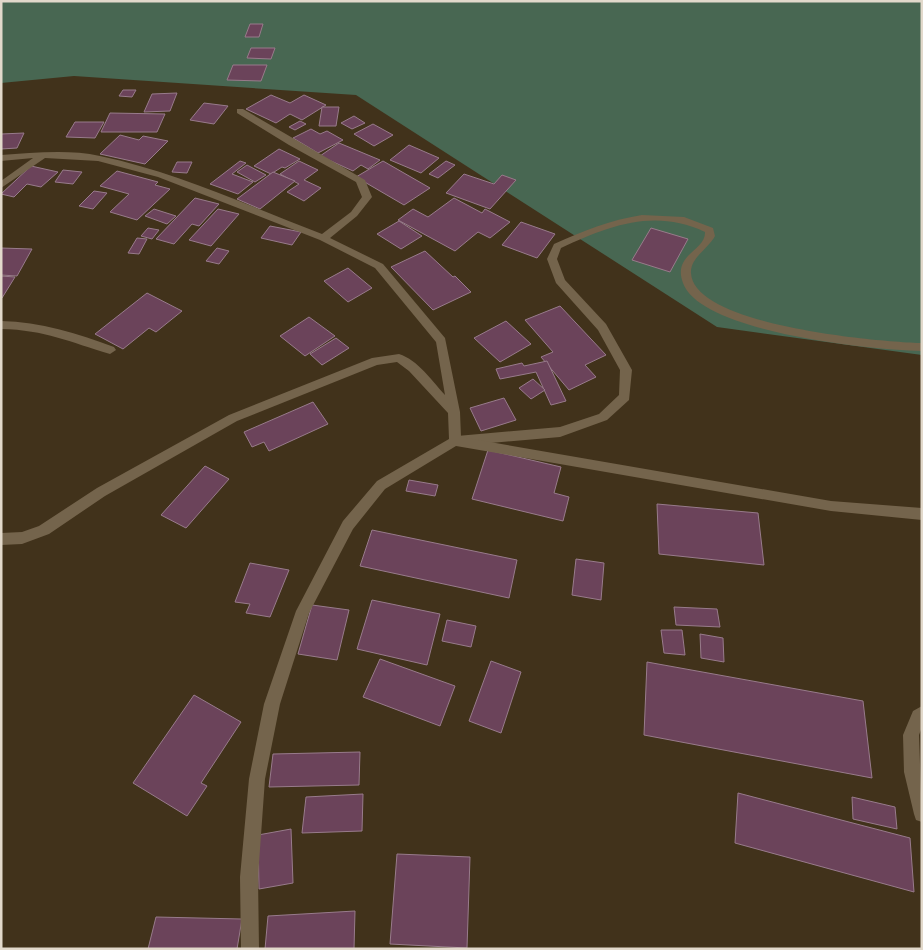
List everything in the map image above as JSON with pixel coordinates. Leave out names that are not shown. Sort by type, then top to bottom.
[{"type":"street","points":[[240,111],[292,143],[360,180],[366,196],[354,214],[323,238]]},
{"type":"street","points":[[1,185],[43,155]]},
{"type":"street","points":[[1,158],[43,155],[98,158],[161,174],[323,238],[379,266],[440,341],[454,412],[454,441]]},
{"type":"street","points":[[250,949],[249,877],[257,780],[272,704],[303,611],[348,525],[381,484],[454,441],[560,432],[603,417],[625,397],[626,370],[602,327],[560,281],[552,259],[557,246],[599,227],[642,217],[689,220],[710,230],[709,242],[691,256],[686,276],[689,286],[698,296],[736,317],[840,341],[922,347]]},
{"type":"street","points":[[1,326],[29,326],[60,332],[110,350]]},
{"type":"street","points":[[1,539],[22,538],[44,530],[101,492],[233,418],[376,360],[399,358],[413,368],[454,412]]},
{"type":"street","points":[[454,441],[831,506],[922,514]]},
{"type":"street","points":[[922,714],[918,716],[911,735],[911,744],[912,772],[922,814]]},
{"type":"green space","points":[[1,1],[922,1],[922,355],[717,327],[356,95],[74,76],[1,83]]},
{"type":"building","points":[[250,24],[263,24],[259,37],[245,37]]},
{"type":"building","points":[[251,48],[275,48],[271,59],[247,58]]},
{"type":"building","points":[[233,65],[267,65],[261,81],[227,80]]},
{"type":"building","points":[[123,90],[136,90],[132,97],[119,96]]},
{"type":"building","points":[[177,93],[170,111],[144,112],[152,94]]},
{"type":"building","points":[[271,95],[290,103],[304,95],[326,105],[302,120],[290,114],[276,123],[246,109]]},
{"type":"building","points":[[204,103],[228,106],[214,124],[190,120]]},
{"type":"building","points":[[322,107],[339,107],[336,126],[319,126]]},
{"type":"building","points":[[110,113],[165,114],[157,132],[101,132]]},
{"type":"building","points":[[354,116],[365,123],[352,129],[341,123]]},
{"type":"building","points":[[300,121],[306,124],[295,130],[289,127]]},
{"type":"building","points":[[75,122],[104,122],[95,138],[66,137]]},
{"type":"building","points":[[373,124],[393,135],[374,146],[354,134]]},
{"type":"building","points":[[311,129],[320,134],[327,131],[343,140],[318,153],[293,138]]},
{"type":"building","points":[[24,133],[17,148],[1,149],[1,134]]},
{"type":"building","points":[[120,135],[139,140],[143,136],[168,141],[145,164],[100,154]]},
{"type":"building","points":[[339,143],[380,160],[368,169],[361,165],[353,171],[320,156]]},
{"type":"building","points":[[409,145],[439,158],[421,173],[390,160]]},
{"type":"building","points":[[279,149],[300,159],[271,174],[254,166]]},
{"type":"building","points":[[240,161],[246,163],[232,174],[253,182],[238,194],[210,184]]},
{"type":"building","points":[[299,161],[318,170],[304,180],[321,188],[304,201],[287,192],[299,184],[280,174]]},
{"type":"building","points":[[383,161],[430,188],[404,205],[356,177]]},
{"type":"building","points":[[446,161],[455,165],[438,178],[429,174]]},
{"type":"building","points":[[177,162],[192,162],[187,173],[172,172]]},
{"type":"building","points":[[247,165],[266,175],[255,182],[237,172]]},
{"type":"building","points":[[31,166],[58,172],[41,187],[27,184],[14,197],[1,194]]},
{"type":"building","points":[[63,170],[82,172],[73,184],[55,182]]},
{"type":"building","points":[[117,171],[158,182],[155,185],[170,189],[137,220],[110,212],[129,194],[100,186]]},
{"type":"building","points":[[273,172],[295,181],[260,209],[237,199]]},
{"type":"building","points":[[464,174],[494,184],[502,175],[516,180],[490,209],[446,193]]},
{"type":"building","points":[[94,191],[107,193],[93,209],[79,206]]},
{"type":"building","points":[[195,198],[219,204],[199,226],[192,224],[174,244],[156,239]]},
{"type":"building","points":[[454,198],[482,213],[485,209],[510,222],[490,238],[478,232],[455,251],[398,220],[413,209],[428,217]]},
{"type":"building","points":[[154,209],[176,216],[167,224],[145,216]]},
{"type":"building","points":[[218,209],[239,214],[211,246],[189,240]]},
{"type":"building","points":[[399,221],[422,236],[401,249],[377,234]]},
{"type":"building","points":[[521,222],[555,234],[537,258],[502,245]]},
{"type":"building","points":[[270,226],[301,232],[292,245],[261,238]]},
{"type":"building","points":[[148,228],[159,230],[152,239],[141,236]]},
{"type":"building","points":[[651,228],[688,239],[670,272],[632,260]]},
{"type":"building","points":[[137,238],[147,239],[139,254],[128,253]]},
{"type":"building","points":[[1,248],[32,249],[17,276],[1,275]]},
{"type":"building","points":[[217,248],[229,251],[219,264],[206,261]]},
{"type":"building","points":[[425,251],[471,292],[433,310],[391,267]]},
{"type":"building","points":[[348,268],[372,288],[348,302],[324,281]]},
{"type":"building","points":[[1,276],[15,277],[2,298],[1,298]]},
{"type":"building","points":[[147,293],[182,311],[156,332],[149,328],[123,349],[95,334]]},
{"type":"building","points":[[560,306],[606,355],[585,365],[596,377],[569,390],[541,357],[553,352],[525,320]]},
{"type":"building","points":[[309,317],[335,336],[305,356],[280,336]]},
{"type":"building","points":[[506,321],[531,344],[500,362],[474,338]]},
{"type":"building","points":[[336,338],[349,348],[322,365],[310,354]]},
{"type":"building","points":[[547,361],[566,401],[551,405],[536,372],[500,379],[496,369],[522,363],[524,366]]},
{"type":"building","points":[[533,379],[545,390],[531,399],[519,388]]},
{"type":"building","points":[[504,398],[516,420],[481,431],[470,408]]},
{"type":"building","points":[[313,402],[328,424],[269,451],[264,442],[252,447],[244,432]]},
{"type":"building","points":[[488,450],[561,467],[554,493],[569,497],[563,521],[472,499]]},
{"type":"building","points":[[205,466],[229,479],[186,528],[161,515]]},
{"type":"building","points":[[409,480],[438,485],[435,496],[406,491]]},
{"type":"building","points":[[657,504],[758,513],[764,565],[659,554]]},
{"type":"building","points":[[372,530],[517,560],[509,598],[360,566]]},
{"type":"building","points":[[576,559],[604,563],[601,600],[572,595]]},
{"type":"building","points":[[250,563],[289,570],[270,617],[246,613],[250,604],[235,602]]},
{"type":"building","points":[[372,600],[440,614],[427,665],[357,649]]},
{"type":"building","points":[[312,605],[349,610],[337,660],[298,654]]},
{"type":"building","points":[[674,607],[717,609],[720,627],[676,625]]},
{"type":"building","points":[[447,620],[476,626],[471,647],[442,641]]},
{"type":"building","points":[[661,630],[682,630],[685,655],[664,653]]},
{"type":"building","points":[[700,634],[723,638],[724,662],[701,658]]},
{"type":"building","points":[[380,659],[455,686],[440,726],[363,697]]},
{"type":"building","points":[[491,661],[521,672],[501,733],[469,721]]},
{"type":"building","points":[[647,662],[863,701],[872,778],[644,735]]},
{"type":"building","points":[[194,695],[241,722],[201,783],[207,786],[187,816],[133,783]]},
{"type":"building","points":[[360,752],[359,785],[269,787],[273,754]]},
{"type":"building","points":[[738,793],[910,838],[914,892],[735,843]]},
{"type":"building","points":[[363,794],[362,831],[302,833],[306,797]]},
{"type":"building","points":[[852,797],[895,807],[897,829],[853,819]]},
{"type":"building","points":[[291,829],[293,883],[259,889],[258,835]]},
{"type":"building","points":[[397,854],[470,857],[467,948],[390,944]]},
{"type":"building","points":[[355,911],[354,949],[265,949],[268,916]]},
{"type":"building","points":[[156,917],[242,919],[237,949],[148,949]]}]
